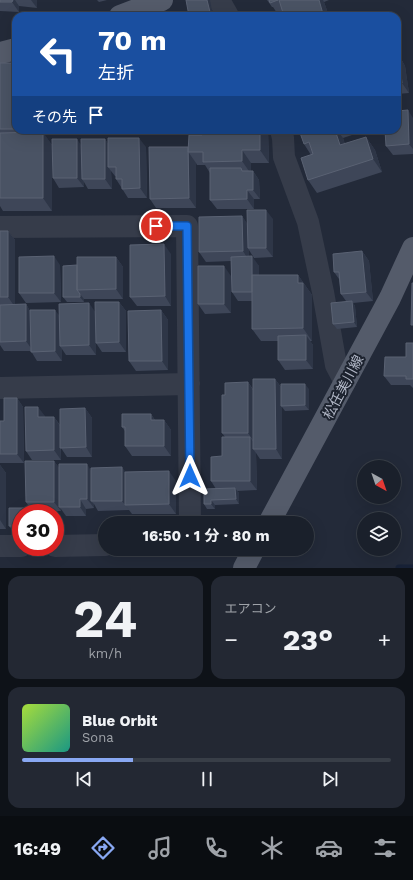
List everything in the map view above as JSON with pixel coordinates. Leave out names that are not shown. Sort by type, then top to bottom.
[{"type":"main road","points":[[130,12],[162,0]]},
{"type":"main road","points":[[0,53],[12,50]]},
{"type":"main road","name":"松任美川線","points":[[273,516],[390,298],[413,248]]},
{"type":"main road","points":[[244,568],[250,556]]},
{"type":"street","points":[[219,0],[226,12]]},
{"type":"street","points":[[282,134],[284,157],[308,222],[323,292],[336,365],[345,382]]},
{"type":"street","points":[[0,227],[187,226],[190,516]]},
{"type":"street","points":[[0,388],[189,384]]},
{"type":"street","points":[[64,546],[98,545]]},
{"type":"street","points":[[0,546],[12,546]]},
{"type":"building","points":[[0,0],[13,0],[12,2],[0,2]]},
{"type":"building","points":[[186,0],[207,0],[210,12],[188,12]]},
{"type":"building","points":[[269,0],[278,0],[270,3]]},
{"type":"building","points":[[279,0],[319,0],[322,12],[283,12]]},
{"type":"building","points":[[0,63],[12,63],[12,129],[0,129]]},
{"type":"building","points":[[408,110],[409,144],[386,146],[385,134],[401,134],[401,111]]},
{"type":"building","points":[[0,133],[43,134],[43,198],[0,198]]},
{"type":"building","points":[[260,134],[260,150],[242,150],[242,161],[203,162],[203,152],[188,152],[189,135]]},
{"type":"building","points":[[300,134],[336,134],[340,145],[366,137],[373,159],[308,180],[301,158],[313,154],[309,142],[304,144]]},
{"type":"building","points":[[108,138],[139,138],[140,188],[122,189],[122,179],[116,179],[116,167],[108,167]]},
{"type":"building","points":[[52,139],[77,139],[77,178],[53,178]]},
{"type":"building","points":[[81,139],[105,139],[105,179],[82,179]]},
{"type":"building","points":[[149,147],[188,147],[189,198],[150,199]]},
{"type":"building","points":[[210,168],[241,168],[242,171],[253,171],[253,190],[247,190],[247,199],[210,200]]},
{"type":"building","points":[[247,210],[266,210],[266,248],[248,248]]},
{"type":"building","points":[[242,216],[243,251],[199,252],[199,217]]},
{"type":"building","points":[[0,231],[8,231],[8,297],[0,297]]},
{"type":"building","points":[[164,244],[165,296],[130,297],[130,245]]},
{"type":"building","points":[[362,251],[366,292],[341,294],[339,272],[334,272],[333,254]]},
{"type":"building","points":[[54,256],[54,293],[19,293],[19,257]]},
{"type":"building","points":[[252,256],[252,292],[232,292],[231,257]]},
{"type":"building","points":[[77,257],[116,257],[116,289],[77,290]]},
{"type":"building","points":[[77,265],[77,290],[80,297],[63,297],[63,266]]},
{"type":"building","points":[[198,266],[224,266],[224,304],[198,304]]},
{"type":"building","points":[[252,275],[298,275],[298,283],[303,283],[303,328],[252,329]]},
{"type":"building","points":[[412,283],[413,325],[411,325]]},
{"type":"building","points":[[352,301],[354,322],[333,324],[331,303]]},
{"type":"building","points":[[95,302],[119,302],[119,342],[96,343]]},
{"type":"building","points":[[89,303],[89,345],[60,346],[59,304]]},
{"type":"building","points":[[26,304],[26,341],[0,342],[0,305]]},
{"type":"building","points":[[30,310],[55,310],[55,351],[31,352]]},
{"type":"building","points":[[161,310],[162,361],[129,361],[128,311]]},
{"type":"building","points":[[306,335],[306,360],[278,360],[278,336]]},
{"type":"building","points":[[406,343],[413,343],[413,379],[406,379],[406,376],[384,376],[385,357],[406,357]]},
{"type":"building","points":[[253,379],[275,379],[276,449],[253,449]]},
{"type":"building","points":[[248,382],[248,433],[222,433],[222,395],[225,395],[225,383]]},
{"type":"building","points":[[281,384],[305,384],[305,405],[281,406]]},
{"type":"building","points":[[4,398],[17,398],[17,454],[0,454],[0,421],[4,421]]},
{"type":"building","points":[[25,407],[38,407],[38,417],[54,417],[54,450],[26,451]]},
{"type":"building","points":[[85,408],[86,447],[60,448],[60,409]]},
{"type":"building","points":[[122,414],[151,414],[151,420],[164,420],[164,446],[125,446],[125,427],[122,427]]},
{"type":"building","points":[[222,437],[250,437],[250,481],[211,481],[211,457],[222,456]]},
{"type":"building","points":[[25,461],[54,461],[54,502],[26,502]]},
{"type":"building","points":[[59,464],[87,464],[87,499],[80,499],[80,507],[64,507],[64,504],[59,504]]},
{"type":"building","points":[[122,467],[122,501],[91,501],[91,468]]},
{"type":"building","points":[[169,471],[169,504],[125,505],[125,472]]},
{"type":"building","points":[[235,488],[236,499],[211,500],[211,504],[204,504],[204,489]]},
{"type":"building","points":[[9,508],[12,508],[12,526],[9,526]]},
{"type":"waterway","points":[[399,568],[413,568]]},
{"type":"route","points":[[156,226],[187,226],[190,476]]}]
